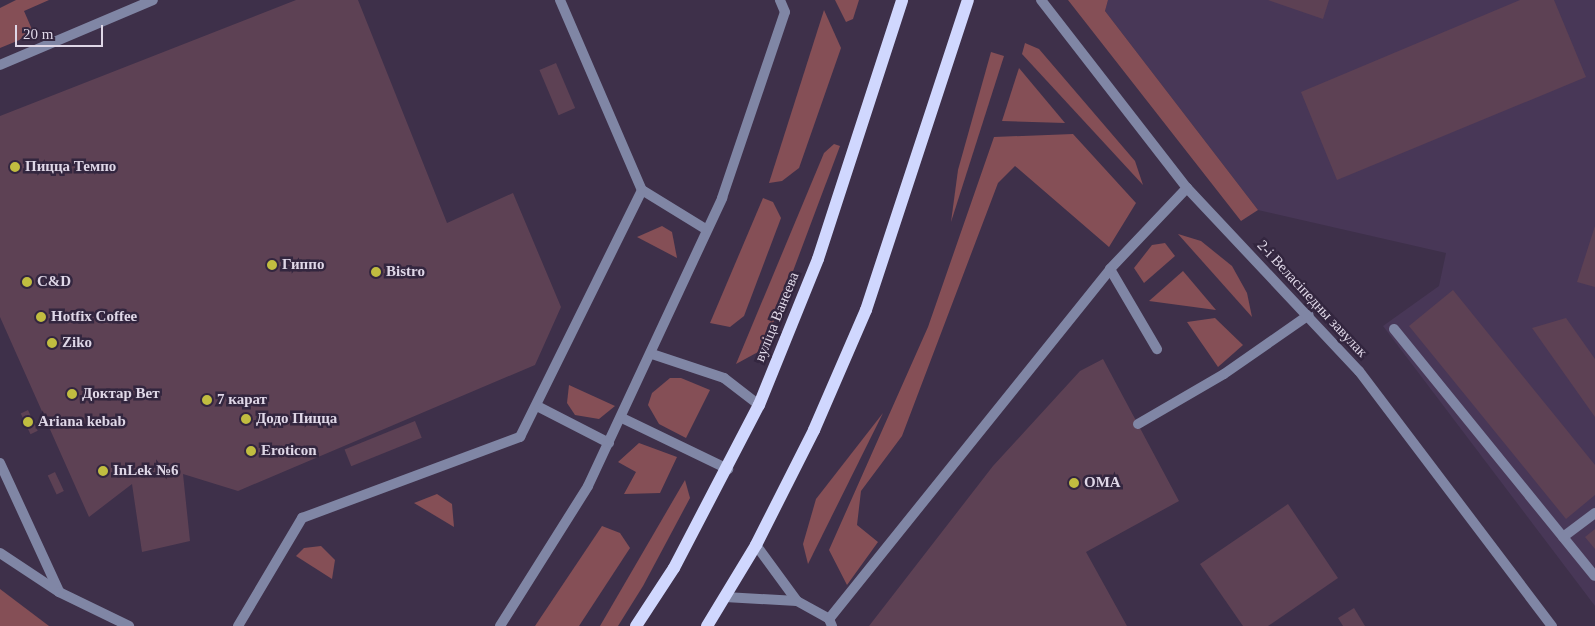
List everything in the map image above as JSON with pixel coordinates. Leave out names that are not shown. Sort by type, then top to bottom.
[{"type":"main road","name":"вуліца Ванеева","points":[[636,626],[728,469],[759,405],[818,259],[902,0]]},
{"type":"main road","points":[[707,626],[756,545],[814,430],[866,310],[968,0]]},
{"type":"street","points":[[0,65],[153,0]]},
{"type":"street","points":[[560,0],[642,190],[707,230]]},
{"type":"street","points":[[500,626],[588,486],[652,354],[707,230],[785,12],[780,0]]},
{"type":"street","name":"2-і Веласіпедны завулак","points":[[1041,0],[1187,188],[1310,315],[1359,371],[1552,626]]},
{"type":"street","points":[[756,545],[797,601],[830,622],[1110,269],[1187,188]]},
{"type":"street","points":[[238,626],[302,518],[520,437],[642,190]]},
{"type":"street","points":[[1110,269],[1157,349]]},
{"type":"street","points":[[1138,424],[1224,374],[1310,315]]},
{"type":"street","points":[[1394,329],[1595,576]]},
{"type":"street","points":[[652,354],[724,378],[759,405]]},
{"type":"street","points":[[536,406],[609,443]]},
{"type":"street","points":[[622,418],[728,469]]},
{"type":"street","points":[[0,463],[59,592]]},
{"type":"street","points":[[1563,537],[1595,513]]},
{"type":"street","points":[[0,553],[59,592],[129,626]]},
{"type":"street","points":[[725,597],[797,601]]},
{"type":"shaded area","points":[[16,0],[49,0],[24,11],[34,34],[0,48],[0,8]]},
{"type":"shaded area","points":[[835,0],[859,0],[853,19],[846,22]]},
{"type":"shaded area","points":[[1068,0],[1108,0],[1105,11],[1258,210],[1241,221]]},
{"type":"shaded area","points":[[1108,0],[1595,0],[1595,606],[1383,326],[1439,286],[1446,253],[1258,210],[1105,11]]},
{"type":"shaded area","points":[[824,10],[841,48],[799,168],[782,181],[769,183]]},
{"type":"shaded area","points":[[1025,43],[1039,49],[1135,161],[1143,185],[1022,54]]},
{"type":"shaded area","points":[[991,52],[1004,56],[951,222],[958,170]]},
{"type":"shaded area","points":[[1019,68],[1065,123],[1002,121]]},
{"type":"shaded area","points":[[1073,134],[1136,203],[1109,247],[1015,166],[998,183],[902,436],[861,491],[857,525],[878,542],[847,585],[829,550],[928,327],[994,137]]},
{"type":"shaded area","points":[[834,144],[840,146],[775,319],[758,352],[736,364],[824,153]]},
{"type":"shaded area","points":[[763,198],[773,202],[781,218],[744,316],[730,327],[710,323]]},
{"type":"shaded area","points":[[662,226],[672,232],[677,258],[637,237]]},
{"type":"shaded area","points":[[1178,234],[1201,241],[1232,266],[1247,293],[1252,317]]},
{"type":"shaded area","points":[[1165,243],[1175,256],[1144,283],[1134,268],[1152,245]]},
{"type":"shaded area","points":[[1183,271],[1216,310],[1149,301]]},
{"type":"shaded area","points":[[1215,318],[1243,345],[1218,367],[1187,322]]},
{"type":"shaded area","points":[[670,378],[681,378],[710,390],[686,438],[659,424],[648,405],[652,393]]},
{"type":"shaded area","points":[[569,385],[615,406],[599,419],[575,415],[567,403]]},
{"type":"shaded area","points":[[883,413],[808,564],[803,544],[816,499]]},
{"type":"shaded area","points":[[639,443],[677,457],[660,493],[624,494],[636,472],[618,462]]},
{"type":"shaded area","points":[[685,480],[690,498],[643,586],[618,626],[600,626]]},
{"type":"shaded area","points":[[437,494],[452,504],[454,527],[414,503]]},
{"type":"shaded area","points":[[602,526],[620,533],[630,548],[579,626],[535,626]]},
{"type":"shaded area","points":[[321,546],[335,560],[332,579],[296,556],[304,548]]},
{"type":"shaded area","points":[[0,589],[49,626],[0,626]]},
{"type":"building","name":"Гиппо","points":[[296,0],[358,0],[447,223],[513,193],[561,307],[535,365],[238,491],[183,474],[190,541],[142,552],[132,484],[89,517],[0,317],[0,116]]},
{"type":"building","points":[[1268,0],[1329,0],[1323,19]]},
{"type":"building","points":[[1520,0],[1554,0],[1586,77],[1337,180],[1301,92]]},
{"type":"building","points":[[556,63],[575,108],[559,115],[539,70]]},
{"type":"building","points":[[1595,226],[1595,287],[1577,282]]},
{"type":"building","points":[[1453,290],[1595,465],[1595,495],[1566,519],[1409,326]]},
{"type":"building","points":[[1566,318],[1595,359],[1595,417],[1532,328]]},
{"type":"building","name":"ОМА","points":[[1103,359],[1179,501],[1086,552],[1127,626],[869,626],[993,466],[1080,371]]},
{"type":"building","points":[[28,410],[38,431],[30,434],[21,413]]},
{"type":"building","points":[[415,421],[422,438],[351,466],[345,449]]},
{"type":"building","points":[[55,472],[64,491],[57,494],[48,475]]},
{"type":"building","points":[[1288,504],[1338,578],[1268,626],[1243,626],[1200,564]]},
{"type":"building","points":[[1595,529],[1595,549],[1585,537]]},
{"type":"building","points":[[1354,608],[1365,626],[1343,626],[1338,618]]},
{"type":"place","name":"Пицца Темпо","points":[[15,167]]},
{"type":"place","name":"Гиппо","points":[[272,265]]},
{"type":"place","name":"Bistro","points":[[376,272]]},
{"type":"place","name":"C&D","points":[[27,282]]},
{"type":"place","name":"Hotfix Coffee","points":[[41,317]]},
{"type":"place","name":"Ziko","points":[[52,343]]},
{"type":"place","name":"Доктар Вет","points":[[72,394]]},
{"type":"place","name":"7 карат","points":[[207,400]]},
{"type":"place","name":"Додо Пицца","points":[[246,419]]},
{"type":"place","name":"Ariana kebab","points":[[28,422]]},
{"type":"place","name":"Eroticon","points":[[251,451]]},
{"type":"place","name":"InLek №6","points":[[103,471]]},
{"type":"place","name":"ОМА","points":[[1074,483]]}]
